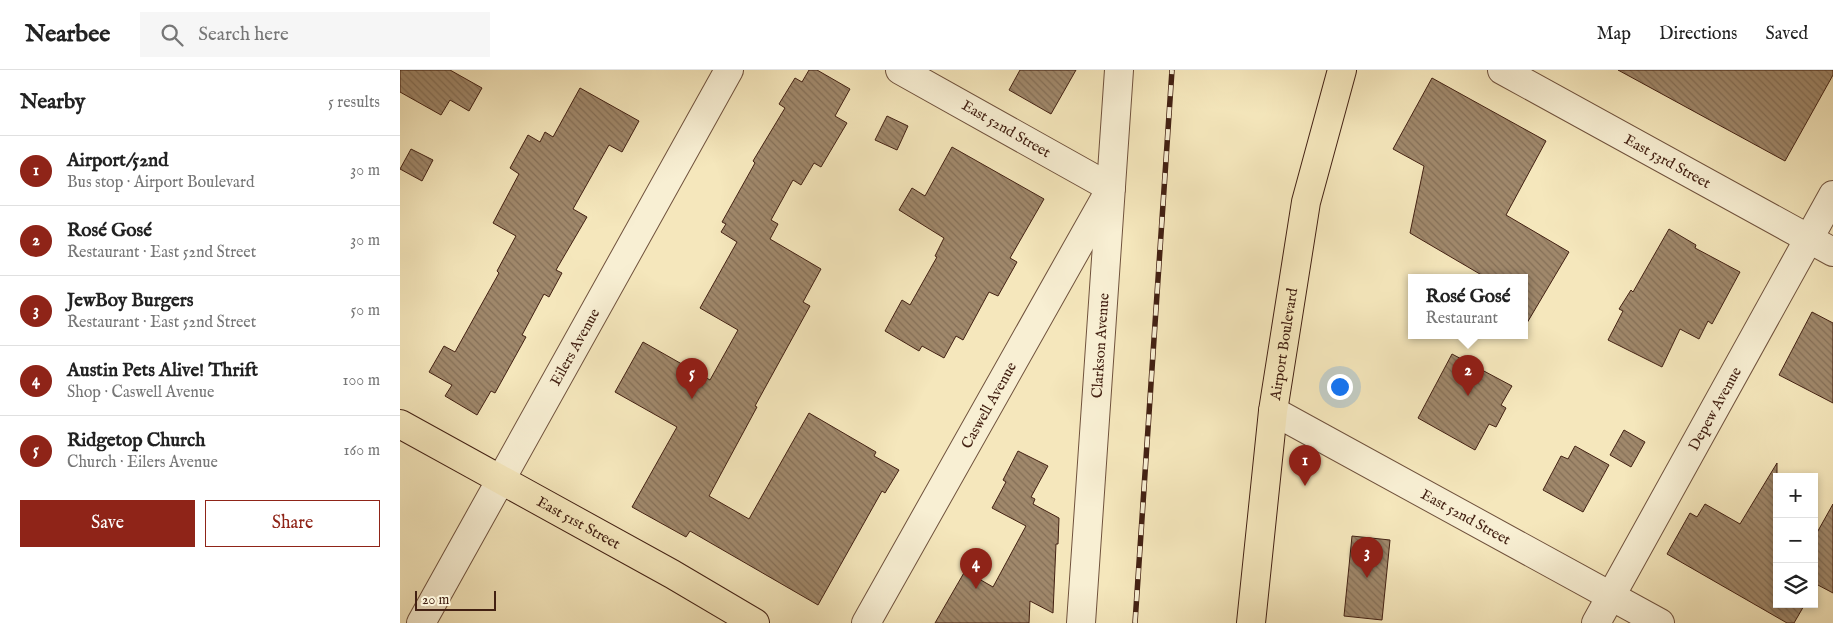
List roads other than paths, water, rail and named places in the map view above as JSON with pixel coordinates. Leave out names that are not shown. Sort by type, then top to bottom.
[{"type":"main road","name":"Airport Boulevard","points":[[1251,623],[1273,411],[1306,202],[1342,70]]},
{"type":"main road","name":"East 51st Street","points":[[400,424],[672,574],[756,623]]},
{"type":"street","name":"Eilers Avenue","points":[[421,623],[729,70]]},
{"type":"street","name":"East 52nd Street","points":[[900,70],[1111,188]]},
{"type":"street","name":"Clarkson Avenue","points":[[1081,623],[1119,70]]},
{"type":"street","name":"East 53rd Street","points":[[1502,70],[1833,252]]},
{"type":"street","name":"Caswell Avenue","points":[[866,623],[1111,188]]},
{"type":"street","name":"Depew Avenue","points":[[1596,623],[1833,195]]},
{"type":"street","name":"East 52nd Street","points":[[1273,411],[1660,623]]},
{"type":"railway","points":[[1135,623],[1172,70]]},
{"type":"place","name":"Rosé Gosé","points":[[1468,396]]},
{"type":"place","name":"Ridgetop Church","points":[[692,399]]},
{"type":"place","name":"Airport/52nd","points":[[1305,486]]},
{"type":"place","name":"JewBoy Burgers","points":[[1367,578]]},
{"type":"place","name":"Austin Pets Alive! Thrift","points":[[976,589]]}]
